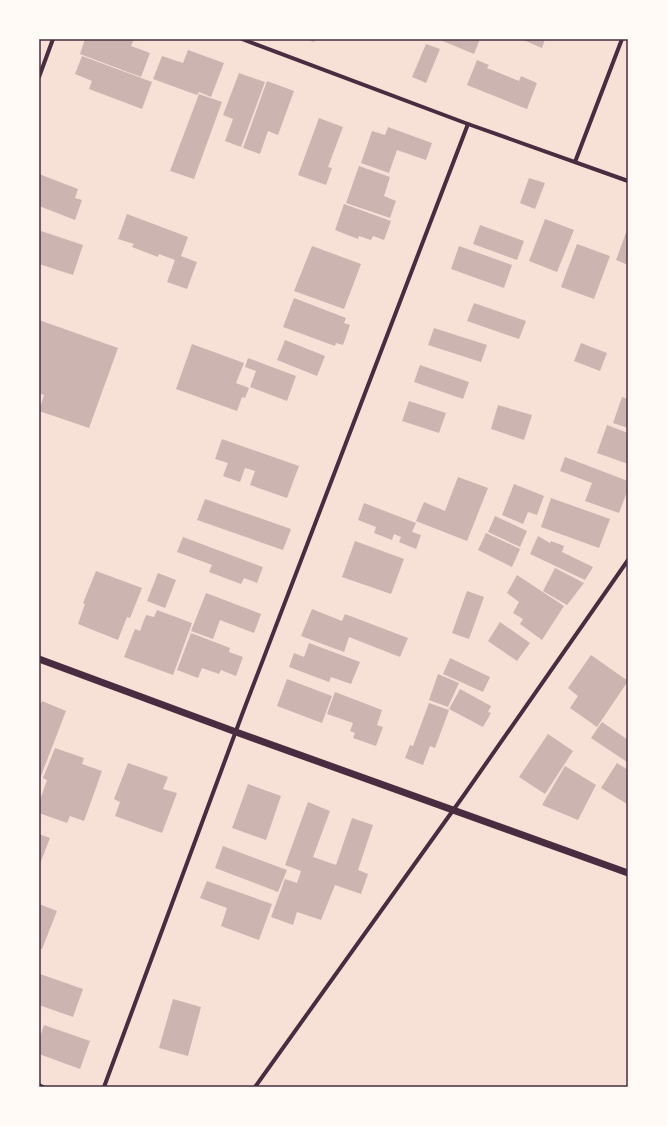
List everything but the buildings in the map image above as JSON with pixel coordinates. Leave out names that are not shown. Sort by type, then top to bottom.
[{"type":"street","points":[[39,78],[54,39]]},
{"type":"street","points":[[242,39],[468,124],[628,181]]},
{"type":"street","points":[[575,162],[622,39]]},
{"type":"street","points":[[104,1087],[236,732],[468,124]]},
{"type":"street","points":[[255,1087],[453,811],[628,560]]},
{"type":"street","points":[[39,659],[453,811],[628,873]]},
{"type":"street","points":[[39,1085],[43,1087]]}]
